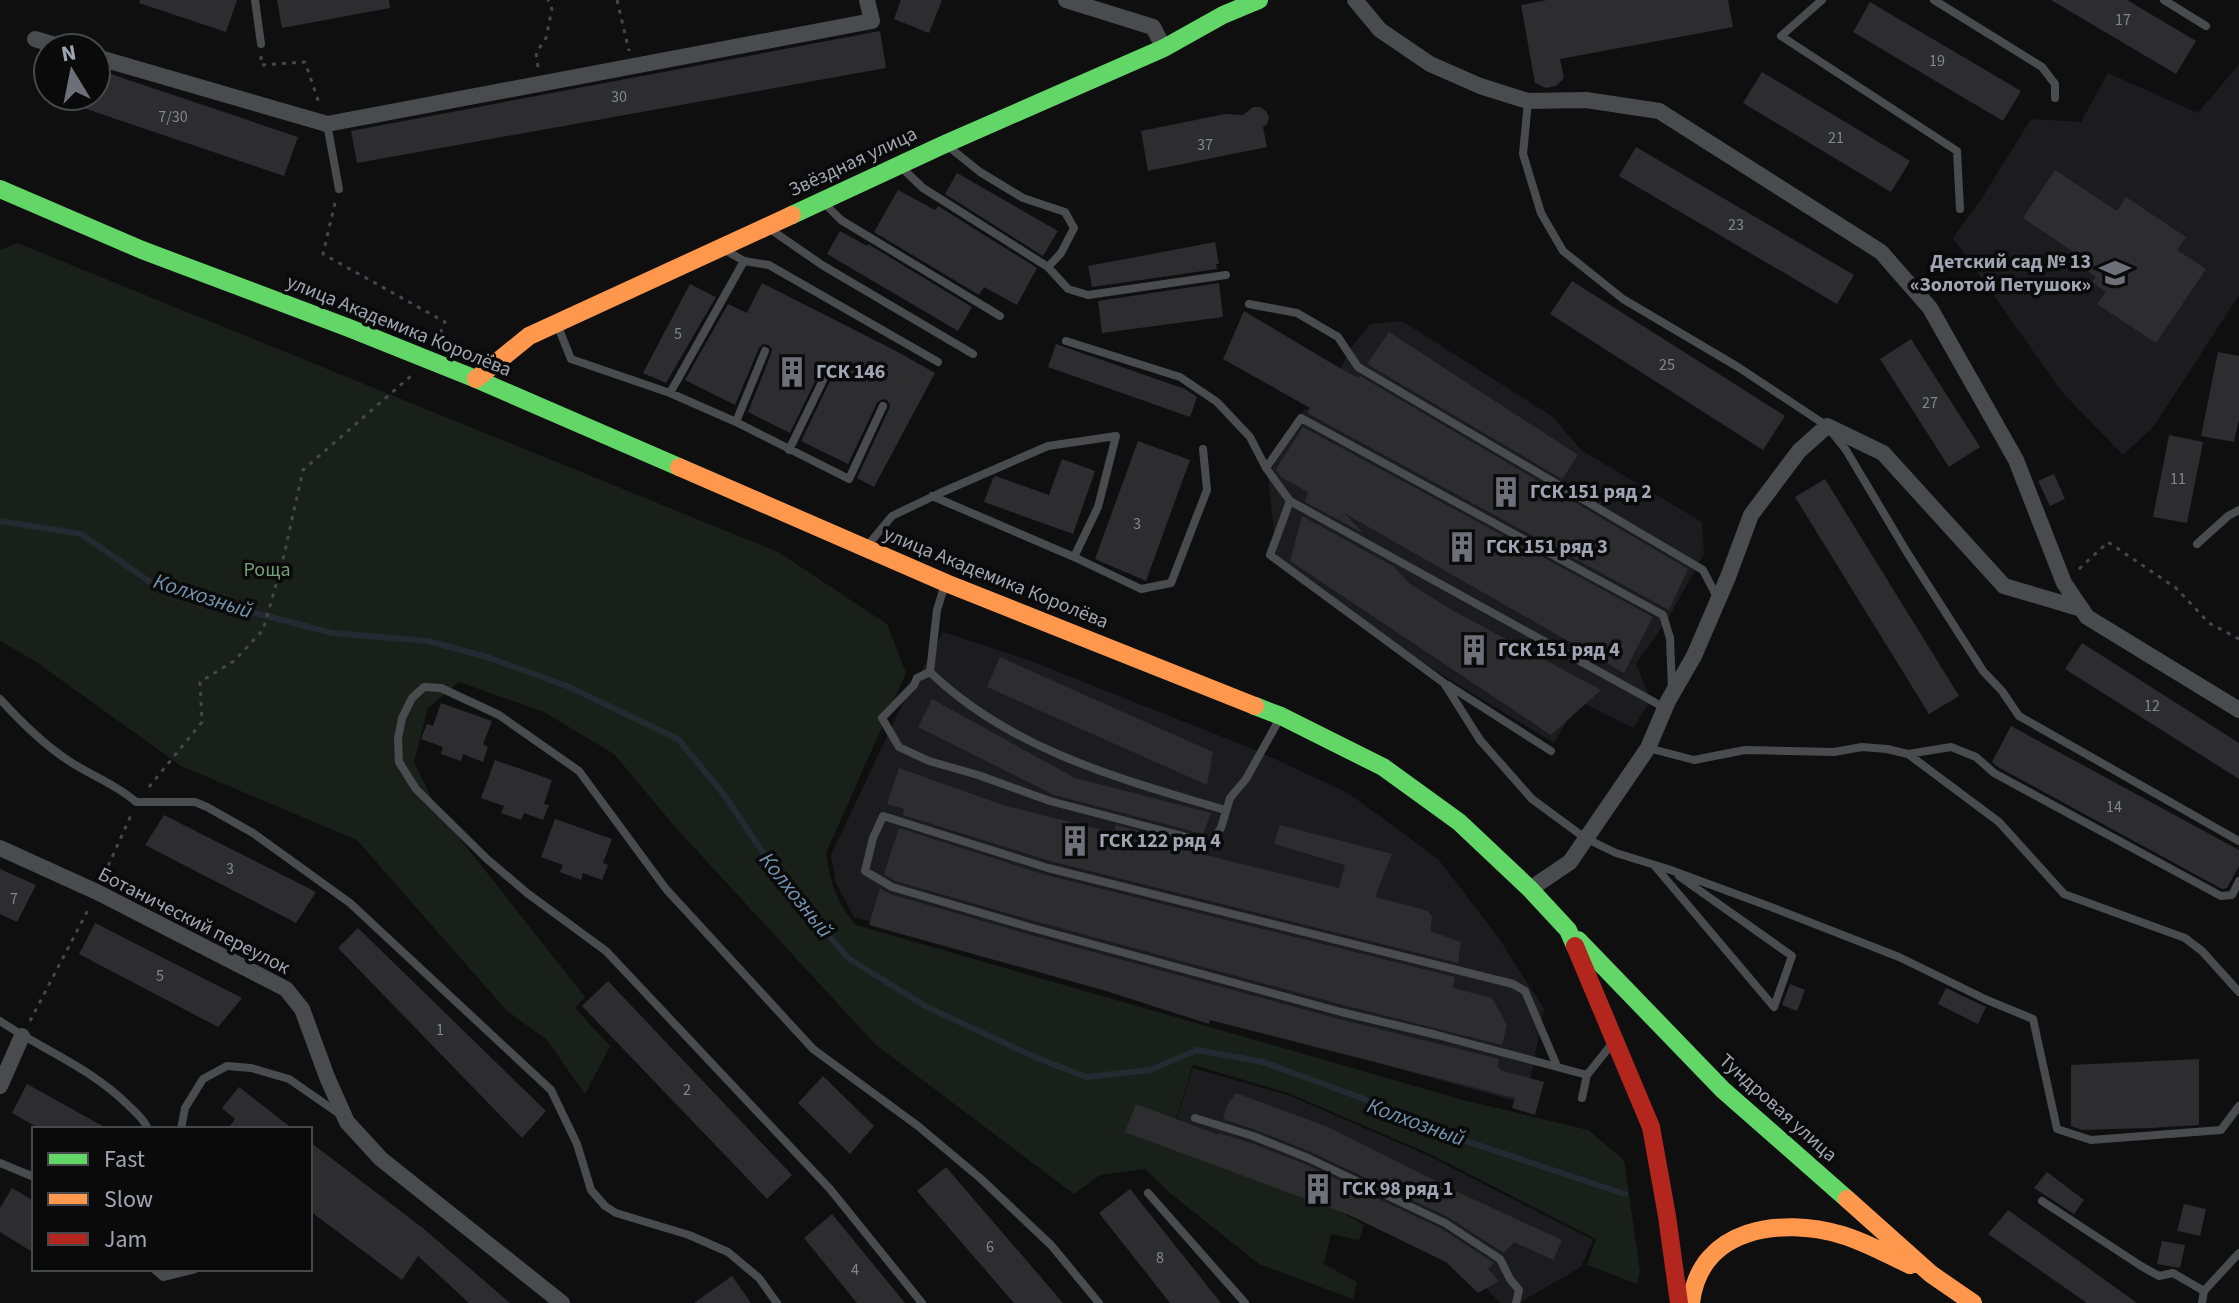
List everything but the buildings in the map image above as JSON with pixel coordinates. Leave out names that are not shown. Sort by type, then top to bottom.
[{"type":"main road","name":"Звёздная улица","points":[[476,379],[529,336],[945,144],[1164,48],[1220,8],[1259,0]]},
{"type":"main road","name":"улица Академика Королёва","points":[[0,189],[142,250],[476,379],[946,583],[1281,716],[1383,767],[1459,822],[1568,930],[1651,1127],[1679,1303]]},
{"type":"main road","name":"Тундровая улица","points":[[1568,930],[1723,1090],[1931,1274],[1973,1303]]},
{"type":"main road","points":[[1691,1303],[1695,1280],[1706,1261],[1730,1241],[1766,1228],[1789,1226],[1843,1235],[1931,1274]]},
{"type":"street","points":[[112,62],[327,124],[872,21],[867,0]]},
{"type":"street","points":[[1066,0],[1153,27],[1164,48]]},
{"type":"street","points":[[1355,0],[1380,30],[1430,64],[1480,86],[1528,101],[1586,100],[1659,111],[1881,252],[1930,308],[2016,460],[2064,583],[2087,617],[2239,710]]},
{"type":"street","points":[[1530,889],[1570,862],[1648,748],[1719,600],[1751,515],[1799,451],[1827,426],[1883,453],[2004,586],[2082,609]]},
{"type":"street","name":"Ботанический переулок","points":[[0,848],[97,892],[286,989],[302,1009],[345,1118],[381,1159],[562,1303]]},
{"type":"street","points":[[0,1086],[22,1036]]},
{"type":"lane","points":[[255,0],[261,44]]},
{"type":"lane","points":[[1822,0],[1781,36],[1957,151],[1960,209]]},
{"type":"lane","points":[[1934,0],[2042,67],[2055,84],[2055,98]]},
{"type":"lane","points":[[2164,0],[2206,26]]},
{"type":"lane","points":[[1528,101],[1523,154],[1541,213],[1563,251],[1623,299],[1738,367],[1827,426],[1846,450],[1983,671],[2019,716],[2239,841]]},
{"type":"lane","points":[[327,124],[339,189]]},
{"type":"lane","points":[[945,144],[980,172],[1023,198],[1065,212],[1074,228],[1061,253],[1048,267]]},
{"type":"lane","points":[[899,165],[923,188],[1048,267],[1068,289],[1088,295],[1226,275]]},
{"type":"lane","points":[[822,201],[841,220],[1000,316]]},
{"type":"lane","points":[[766,227],[822,265],[973,354]]},
{"type":"lane","points":[[721,247],[744,261],[769,265],[938,362]]},
{"type":"lane","points":[[670,393],[744,261]]},
{"type":"lane","points":[[1249,304],[1297,313],[1338,337],[1358,367],[1703,570],[1719,600]]},
{"type":"lane","points":[[556,324],[571,359],[670,393],[736,422],[849,479],[883,406]]},
{"type":"lane","points":[[1066,341],[1180,377],[1217,402],[1250,437],[1266,468],[1290,501],[1669,701],[1670,638],[1663,615],[1301,418],[1266,468]]},
{"type":"lane","points":[[736,422],[765,351]]},
{"type":"lane","points":[[789,450],[827,372]]},
{"type":"lane","points":[[865,548],[892,516],[932,496],[1048,446],[1116,436],[1098,507],[1074,557]]},
{"type":"lane","points":[[932,496],[1141,589],[1171,583],[1207,490],[1203,449]]},
{"type":"lane","points":[[1290,501],[1270,555],[1444,683],[1551,751]]},
{"type":"lane","points":[[2197,544],[2239,510]]},
{"type":"lane","points":[[930,672],[937,610],[946,583]]},
{"type":"lane","points":[[930,672],[917,678],[882,718],[899,747],[929,761],[1050,801],[1210,843],[1221,828],[1230,798],[1246,779],[1281,716]]},
{"type":"lane","points":[[930,672],[968,705],[1042,749],[1225,810]]},
{"type":"lane","points":[[1444,683],[1480,740],[1532,799],[1585,838],[1616,853],[1668,869],[1899,957],[2033,1019],[2057,1129],[2091,1140],[2221,1130],[2239,1106]]},
{"type":"lane","points":[[922,1303],[830,1189],[606,951],[527,893],[487,859],[416,789],[399,762],[398,739],[402,718],[412,698],[424,687],[441,688],[499,715],[579,771],[666,889],[813,1049],[918,1126],[980,1178],[1051,1245],[1099,1303]]},
{"type":"lane","points":[[0,699],[34,734],[66,759],[125,792],[136,802],[195,802],[207,807],[253,833],[350,903],[551,1090],[577,1144],[591,1190],[605,1206],[616,1213],[689,1235],[728,1252],[759,1278],[777,1303]]},
{"type":"lane","points":[[1648,748],[1694,760],[1745,750],[1834,752],[1862,747],[1908,754],[1951,747],[1976,757],[1994,773],[2221,896],[2232,895],[2239,881]]},
{"type":"lane","points":[[1908,754],[1999,822],[2064,894],[2185,938],[2202,951],[2239,992]]},
{"type":"lane","points":[[1557,1066],[1525,991],[1513,984],[1048,868],[883,816],[873,838],[865,871],[892,887],[1341,1012],[1587,1075]]},
{"type":"lane","points":[[1654,864],[1774,1007],[1792,956],[1668,869]]},
{"type":"lane","points":[[0,1021],[111,1088],[145,1121],[147,1127]]},
{"type":"lane","points":[[1582,1098],[1587,1075],[1614,1041]]},
{"type":"lane","points":[[181,1127],[185,1108],[203,1079],[227,1066],[251,1068],[289,1079],[345,1118]]},
{"type":"lane","points":[[1195,1118],[1308,1158],[1445,1223],[1500,1259],[1519,1290],[1516,1303]]},
{"type":"lane","points":[[0,1163],[32,1176]]},
{"type":"lane","points":[[1148,1193],[1245,1303]]},
{"type":"lane","points":[[2042,1201],[2159,1276],[2173,1273],[2204,1291]]},
{"type":"lane","points":[[2202,1303],[2204,1291],[2239,1253]]},
{"type":"lane","points":[[156,1271],[163,1277],[187,1271]]},
{"type":"path","points":[[540,74],[536,53],[546,38],[552,9],[548,0]]},
{"type":"path","points":[[617,0],[632,66]]},
{"type":"path","points":[[261,44],[261,65],[305,62],[327,124]]},
{"type":"path","points":[[22,1036],[97,892],[136,802],[202,722],[200,682],[234,661],[263,630],[282,564],[303,470],[429,360],[445,322],[323,254],[339,189]]},
{"type":"path","points":[[2064,583],[2108,542],[2176,588],[2209,623],[2239,639]]},
{"type":"shaded area","points":[[2239,64],[2239,295],[2154,426],[2123,455],[2062,392],[1953,238],[2031,119],[2081,122],[2108,73],[2198,113]]},
{"type":"shaded area","points":[[1402,321],[1553,417],[1581,450],[1702,522],[1704,554],[1669,617],[1636,664],[1651,700],[1633,728],[1579,701],[1554,743],[1317,593],[1276,554],[1268,476],[1304,410],[1321,406],[1351,348],[1370,324]]},
{"type":"shaded area","points":[[943,632],[1031,661],[1253,749],[1348,793],[1438,859],[1498,937],[1544,1009],[1526,1104],[854,917],[836,883],[831,855],[900,709]]},
{"type":"shaded area","points":[[1193,1068],[1288,1095],[1429,1156],[1593,1240],[1581,1267],[1519,1303],[1500,1303],[1467,1267],[1430,1242],[1169,1142]]},
{"type":"green space","name":"Роща","points":[[17,243],[778,552],[887,624],[906,673],[826,853],[835,892],[856,925],[1463,1100],[1588,1130],[1624,1160],[1640,1271],[1637,1284],[1587,1265],[1596,1239],[1430,1154],[1288,1093],[1193,1065],[1168,1143],[1325,1203],[1364,1225],[1359,1240],[1331,1234],[1324,1264],[1357,1282],[1353,1299],[1259,1264],[1170,1193],[1145,1169],[1100,1175],[1074,1194],[876,1045],[676,828],[614,754],[544,712],[459,682],[428,708],[414,762],[438,811],[585,997],[575,1008],[610,1046],[585,1094],[547,1040],[506,1010],[357,840],[181,766],[35,661],[0,641],[0,250]]},
{"type":"waterway","name":"Колхозный","points":[[0,521],[81,534],[156,586],[332,633],[428,641],[487,657],[567,686],[678,739],[725,796],[782,881],[848,958],[927,1007],[1037,1058],[1086,1077],[1150,1070],[1197,1050],[1263,1062],[1359,1097],[1430,1129],[1625,1194]]},
{"type":"traffic: fast","points":[[792,215],[1164,48],[1223,15],[1259,0]]},
{"type":"traffic: fast","points":[[0,189],[142,250],[476,379],[679,467]]},
{"type":"traffic: fast","points":[[1255,706],[1383,767],[1459,822],[1530,889],[1568,930],[1575,946]]},
{"type":"traffic: fast","points":[[1578,940],[1723,1090],[1847,1199]]},
{"type":"traffic: slow","points":[[476,379],[529,336],[792,215]]},
{"type":"traffic: slow","points":[[679,467],[946,583],[1255,706]]},
{"type":"traffic: slow","points":[[1847,1199],[1931,1274],[1973,1303]]},
{"type":"traffic: slow","points":[[1691,1303],[1698,1278],[1710,1258],[1727,1243],[1770,1229],[1794,1227],[1842,1235],[1910,1265]]},
{"type":"traffic: jam","points":[[1575,946],[1651,1127],[1679,1303]]},
{"type":"place","name":"Детский сад № 13 «Золотой Петушок»","points":[[2115,273]]},
{"type":"place","name":"ГСК 146","points":[[792,372]]},
{"type":"place","name":"ГСК 151 ряд 2","points":[[1506,492]]},
{"type":"place","name":"ГСК 151 ряд 3","points":[[1462,547]]},
{"type":"place","name":"ГСК 151 ряд 4","points":[[1474,650]]},
{"type":"place","name":"ГСК 122 ряд 4","points":[[1075,841]]},
{"type":"place","name":"ГСК 98 ряд 1","points":[[1318,1189]]}]
